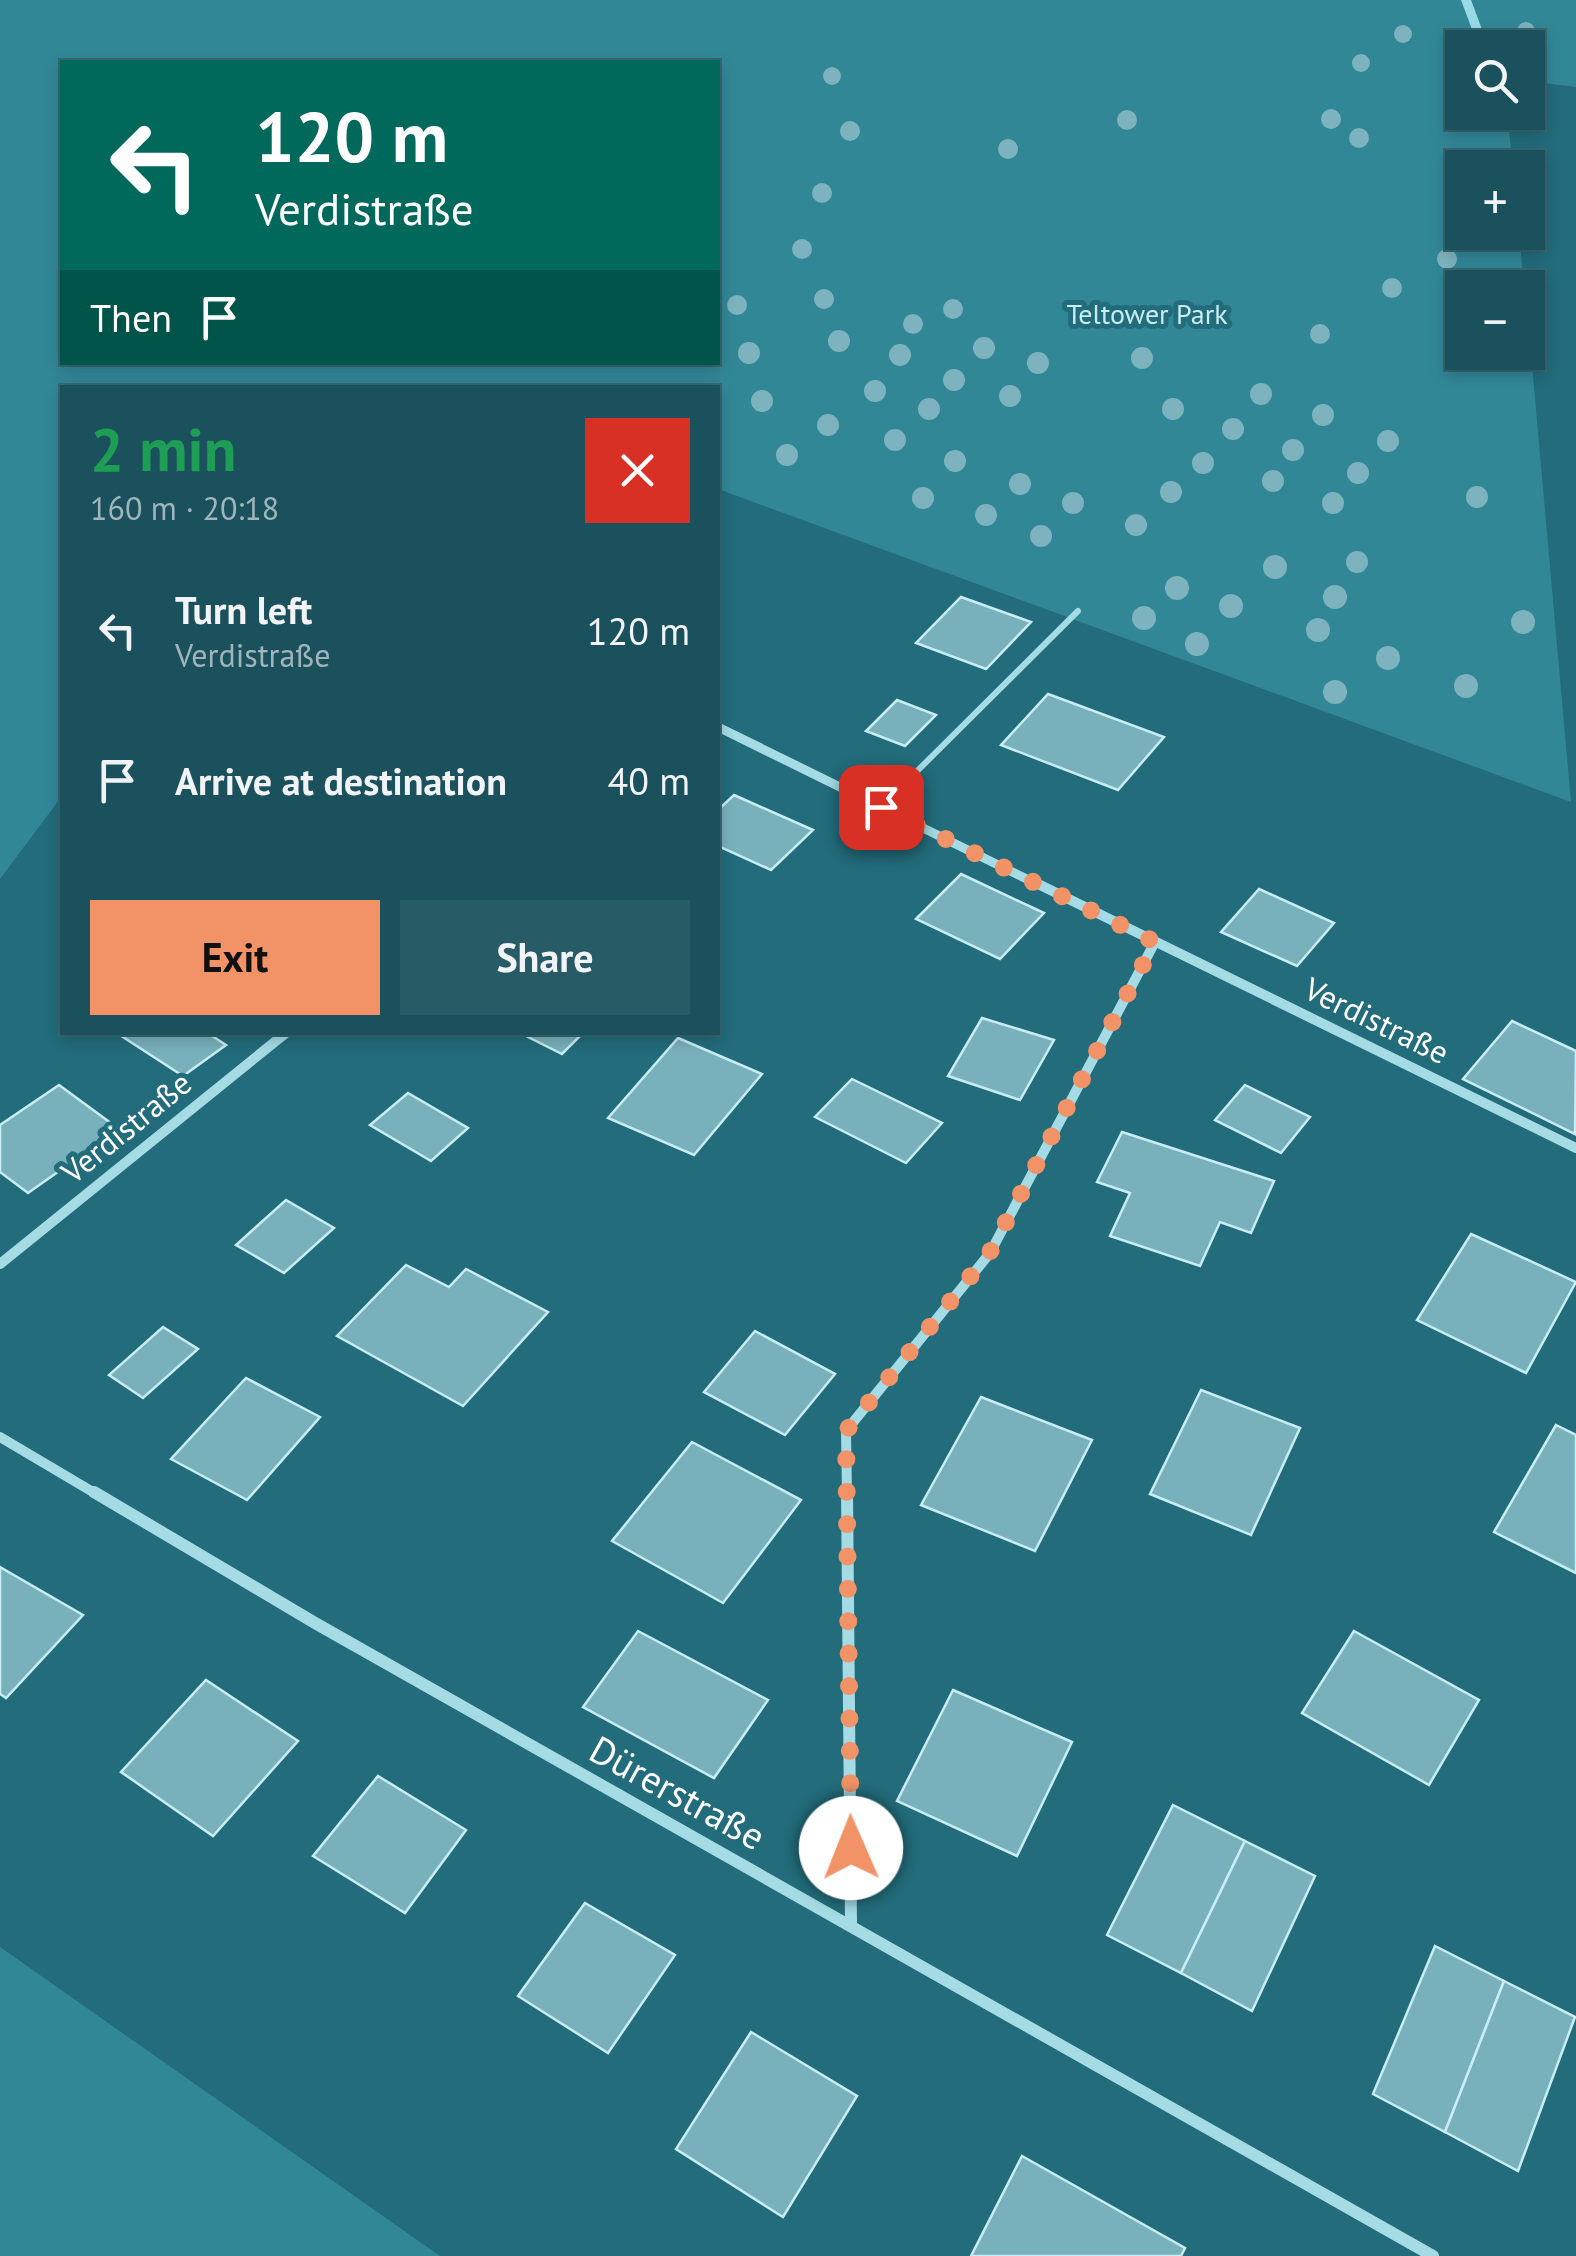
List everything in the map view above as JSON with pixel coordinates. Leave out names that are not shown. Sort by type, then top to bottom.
[{"type":"street","name":"Verdistraße","points":[[720,728],[1576,1148]]},
{"type":"street","points":[[852,1924],[846,1431],[990,1252],[1155,942]]},
{"type":"street","name":"Verdistraße","points":[[0,1264],[283,1035]]},
{"type":"street","name":"Dürerstraße","points":[[0,1437],[315,1623],[1433,2256]]},
{"type":"lane","points":[[881,807],[1078,612]]},
{"type":"green space","name":"Teltower Park","points":[[0,0],[1576,0],[1576,87],[1545,83],[1545,30],[1445,30],[1445,130],[1509,130],[1511,150],[1445,150],[1445,250],[1521,250],[1522,270],[1445,270],[1445,370],[1532,370],[1571,802],[720,490],[720,385],[60,385],[60,799],[0,879]]},
{"type":"green space","points":[[0,1947],[440,2256],[0,2256]]},
{"type":"building","points":[[961,597],[1031,622],[986,669],[916,643]]},
{"type":"building","points":[[1048,694],[1164,737],[1118,790],[1001,745]]},
{"type":"building","points":[[897,700],[936,715],[905,746],[866,731]]},
{"type":"building","points":[[734,795],[813,830],[771,870],[720,847],[720,808]]},
{"type":"building","points":[[961,874],[1044,913],[1000,959],[916,919]]},
{"type":"building","points":[[1259,889],[1334,923],[1297,966],[1221,932]]},
{"type":"building","points":[[982,1018],[1054,1040],[1020,1100],[948,1076]]},
{"type":"building","points":[[1512,1021],[1576,1051],[1575,1134],[1463,1079]]},
{"type":"building","points":[[211,1035],[226,1045],[183,1076],[123,1037]]},
{"type":"building","points":[[524,1035],[581,1035],[562,1054]]},
{"type":"building","points":[[678,1038],[762,1074],[694,1155],[608,1118]]},
{"type":"building","points":[[852,1079],[942,1123],[906,1163],[815,1117]]},
{"type":"building","points":[[59,1085],[119,1129],[28,1193],[0,1172],[0,1125]]},
{"type":"building","points":[[1245,1085],[1310,1117],[1281,1153],[1215,1120]]},
{"type":"building","points":[[408,1093],[468,1128],[431,1161],[370,1125]]},
{"type":"building","points":[[1122,1132],[1274,1181],[1251,1233],[1220,1222],[1200,1266],[1110,1236],[1130,1193],[1097,1182]]},
{"type":"building","points":[[286,1200],[334,1228],[284,1273],[236,1245]]},
{"type":"building","points":[[1471,1234],[1576,1282],[1526,1373],[1417,1320]]},
{"type":"building","points":[[406,1265],[449,1287],[466,1269],[548,1312],[463,1406],[337,1336]]},
{"type":"building","points":[[163,1327],[198,1349],[143,1398],[109,1375]]},
{"type":"building","points":[[755,1331],[835,1374],[785,1435],[704,1392]]},
{"type":"building","points":[[246,1378],[320,1417],[247,1500],[171,1459]]},
{"type":"building","points":[[1201,1390],[1300,1428],[1251,1535],[1150,1494]]},
{"type":"building","points":[[981,1397],[1092,1440],[1035,1551],[921,1505]]},
{"type":"building","points":[[1556,1425],[1576,1435],[1576,1573],[1494,1532]]},
{"type":"building","points":[[692,1442],[801,1500],[723,1603],[612,1541]]},
{"type":"building","points":[[0,1567],[83,1615],[6,1698],[0,1694]]},
{"type":"building","points":[[638,1631],[768,1700],[714,1778],[583,1707]]},
{"type":"building","points":[[1354,1631],[1479,1700],[1429,1785],[1302,1713]]},
{"type":"building","points":[[206,1680],[298,1741],[213,1836],[121,1772]]},
{"type":"building","points":[[953,1690],[1072,1742],[1017,1856],[897,1801]]},
{"type":"building","points":[[378,1776],[466,1830],[405,1913],[313,1856]]},
{"type":"building","points":[[1173,1805],[1245,1841],[1181,1973],[1107,1935]]},
{"type":"building","points":[[1245,1841],[1315,1876],[1252,2011],[1181,1973]]},
{"type":"building","points":[[585,1903],[675,1955],[608,2053],[518,1996]]},
{"type":"building","points":[[1435,1946],[1504,1981],[1445,2132],[1373,2094]]},
{"type":"building","points":[[1504,1981],[1575,2017],[1518,2171],[1445,2132]]},
{"type":"building","points":[[751,2032],[857,2096],[783,2217],[676,2149]]},
{"type":"building","points":[[1022,2156],[1185,2248],[1181,2256],[971,2256]]},
{"type":"waterway","points":[[1466,0],[1477,30]]},
{"type":"route","points":[[851,1848],[846,1431],[990,1252],[1155,942],[881,807]]}]
